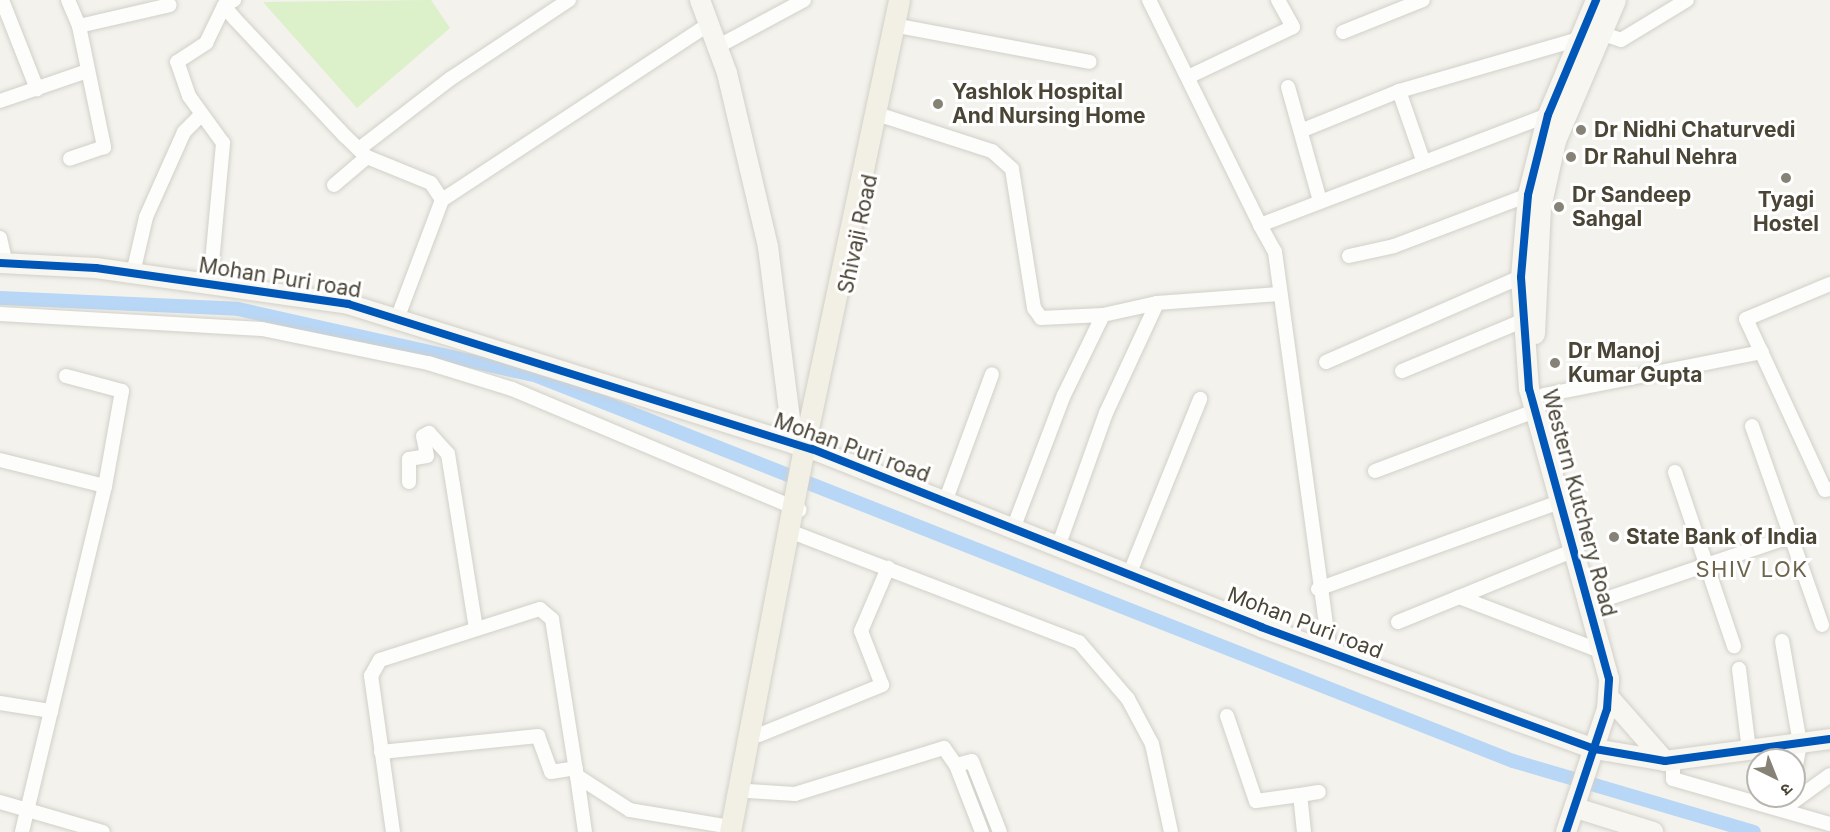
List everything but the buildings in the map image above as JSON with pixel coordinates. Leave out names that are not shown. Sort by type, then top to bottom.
[{"type":"main road","points":[[897,26],[899,0]]},
{"type":"main road","name":"Shivaji Road","points":[[797,506],[804,454],[897,26],[907,0]]},
{"type":"main road","points":[[733,830],[748,792],[779,605],[797,534],[797,506]]},
{"type":"main road","points":[[733,830],[797,506]]},
{"type":"street","points":[[2,0],[37,89]]},
{"type":"street","points":[[68,0],[79,26],[104,147],[70,159]]},
{"type":"street","points":[[334,185],[362,153],[450,79],[569,0]]},
{"type":"street","points":[[700,0],[710,23],[715,48],[728,73],[774,279],[804,454]]},
{"type":"street","points":[[715,48],[804,0]]},
{"type":"street","points":[[1149,0],[1275,252],[1318,589],[1330,653]]},
{"type":"street","points":[[1188,77],[1293,27],[1278,0]]},
{"type":"street","points":[[1343,32],[1423,0]]},
{"type":"street","name":"Western Kutchery Road","points":[[1566,832],[1587,772],[1608,696],[1602,657],[1557,503],[1540,403],[1522,321],[1521,277],[1528,195],[1548,115],[1583,38],[1596,0]]},
{"type":"street","points":[[1460,597],[1602,657],[1611,649],[1600,601],[1540,403],[1534,344],[1541,208],[1556,141],[1616,0]]},
{"type":"street","points":[[1603,33],[1621,40],[1688,0]]},
{"type":"street","points":[[210,284],[223,143],[202,114],[177,62],[206,43],[230,2],[362,153],[431,183],[442,200]]},
{"type":"street","points":[[79,26],[170,6]]},
{"type":"street","points":[[397,319],[442,200],[710,23]]},
{"type":"street","points":[[897,26],[1090,62]]},
{"type":"street","points":[[1303,130],[1399,91],[1583,38]]},
{"type":"street","points":[[0,101],[87,71]]},
{"type":"street","points":[[1288,87],[1303,130],[1320,201]]},
{"type":"street","points":[[1399,91],[1423,160]]},
{"type":"street","points":[[133,273],[146,217],[184,132],[202,114]]},
{"type":"street","points":[[878,115],[992,151],[1012,170],[1034,308],[1041,318],[1103,315],[1157,303],[1279,294]]},
{"type":"street","points":[[1260,225],[1423,160],[1548,115]]},
{"type":"street","points":[[1349,256],[1394,246],[1528,195]]},
{"type":"street","points":[[0,238],[3,263]]},
{"type":"street","name":"Mohan Puri road","points":[[3,263],[133,273],[348,304],[945,502],[1330,653],[1594,749],[1669,760],[1746,750]]},
{"type":"street","points":[[1326,362],[1521,277]]},
{"type":"street","points":[[1830,284],[1746,319],[1825,490],[1830,489]]},
{"type":"street","points":[[1058,547],[1106,413],[1157,303]]},
{"type":"street","points":[[0,314],[262,329],[428,363],[512,389],[797,506]]},
{"type":"street","points":[[1013,529],[1064,395],[1103,315]]},
{"type":"street","points":[[1402,371],[1522,321]]},
{"type":"street","points":[[1375,471],[1540,403],[1762,352]]},
{"type":"street","points":[[945,502],[993,374]]},
{"type":"street","points":[[22,832],[105,486],[122,391],[66,376]]},
{"type":"street","points":[[1129,575],[1200,399]]},
{"type":"street","points":[[1752,426],[1789,537],[1822,625]]},
{"type":"street","points":[[409,482],[409,459],[427,456],[423,436],[429,433],[448,454],[476,629]]},
{"type":"street","points":[[0,459],[105,486]]},
{"type":"street","points":[[1675,472],[1734,646]]},
{"type":"street","points":[[1318,589],[1557,503]]},
{"type":"street","points":[[797,534],[1079,642],[1128,699],[1152,744],[1171,832]]},
{"type":"street","points":[[1600,601],[1789,537]]},
{"type":"street","points":[[1398,622],[1572,551]]},
{"type":"street","points":[[759,735],[882,685],[861,631],[888,568]]},
{"type":"street","points":[[393,832],[371,676],[380,660],[540,609],[552,619],[585,832]]},
{"type":"street","points":[[1782,641],[1799,748]]},
{"type":"street","points":[[1739,669],[1749,748]]},
{"type":"street","points":[[1608,696],[1669,760],[1673,779],[1830,824]]},
{"type":"street","points":[[0,703],[51,711]]},
{"type":"street","points":[[1227,716],[1256,801],[1319,792]]},
{"type":"street","points":[[381,752],[538,736],[551,772],[576,772],[630,810],[678,825],[733,830]]},
{"type":"street","name":"Mohan Puri road","points":[[1764,748],[1830,739]]},
{"type":"street","points":[[748,792],[795,794],[944,748],[956,765],[982,832]]},
{"type":"street","points":[[956,765],[972,761],[1000,832]]},
{"type":"street","points":[[1806,793],[1830,776]]},
{"type":"street","points":[[1300,795],[1305,832]]},
{"type":"street","points":[[1578,801],[1653,832]]},
{"type":"street","points":[[0,802],[103,832]]},
{"type":"green space","points":[[431,0],[450,28],[357,108],[263,2]]},
{"type":"waterway","points":[[0,298],[238,309],[537,376],[1513,761],[1754,832]]},
{"type":"cycle path","points":[[1566,832],[1607,709],[1609,679],[1529,389],[1521,277],[1528,195],[1548,115],[1596,0]]},
{"type":"cycle path","points":[[0,263],[96,268],[348,304],[812,449],[1261,627],[1595,749],[1665,761],[1830,739]]},
{"type":"place","name":"Yashlok Hospital And Nursing Home","points":[[938,104]]},
{"type":"place","name":"Dr Nidhi Chaturvedi","points":[[1581,130]]},
{"type":"place","name":"Dr Rahul Nehra","points":[[1571,157]]},
{"type":"place","name":"Tyagi Hostel","points":[[1786,178]]},
{"type":"place","name":"Dr Sandeep Sahgal","points":[[1559,207]]},
{"type":"place","name":"Dr Manoj Kumar Gupta","points":[[1555,363]]},
{"type":"place","name":"State Bank of India","points":[[1614,537]]},
{"type":"district","name":"SHIV LOK","points":[[1752,570]]}]
